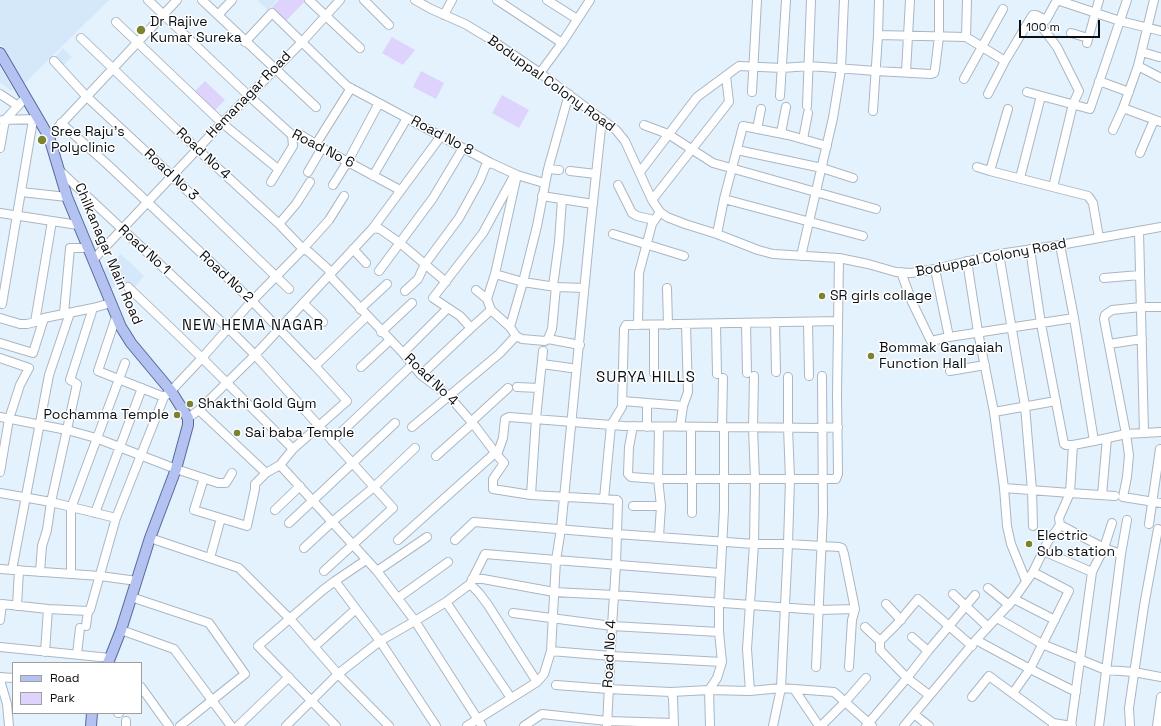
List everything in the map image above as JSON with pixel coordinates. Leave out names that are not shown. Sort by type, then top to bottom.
[{"type":"main road","name":"Chilkanagar Main Road","points":[[0,53],[26,97],[36,119],[49,136],[67,197],[116,317],[131,342],[167,394],[188,418]]},
{"type":"main road","points":[[109,660],[121,630],[150,538],[176,469],[188,425],[188,418]]},
{"type":"main road","points":[[91,726],[92,714]]},
{"type":"street","name":"Road No 6","points":[[148,0],[292,135],[301,135],[400,190]]},
{"type":"street","points":[[49,136],[177,0]]},
{"type":"street","points":[[202,0],[316,107]]},
{"type":"street","points":[[218,15],[232,0]]},
{"type":"street","points":[[309,0],[360,48]]},
{"type":"street","name":"Hemanagar Road","points":[[93,260],[197,149],[302,42],[340,0]]},
{"type":"street","points":[[364,0],[389,25]]},
{"type":"street","name":"Boduppal Colony Road","points":[[415,0],[465,24],[483,35],[540,73],[616,130],[625,141],[652,200],[660,212],[667,217],[758,250],[773,254],[839,258],[910,273],[935,269],[999,254],[1161,227]]},
{"type":"street","points":[[444,15],[452,0]]},
{"type":"street","points":[[497,0],[562,43]]},
{"type":"street","points":[[547,0],[577,19]]},
{"type":"street","points":[[540,73],[590,0]]},
{"type":"street","points":[[752,92],[757,0]]},
{"type":"street","points":[[780,96],[786,0]]},
{"type":"street","points":[[803,139],[808,109],[811,0]]},
{"type":"street","points":[[801,256],[828,146],[841,69],[844,0]]},
{"type":"street","points":[[873,111],[880,0]]},
{"type":"street","points":[[906,72],[910,0]]},
{"type":"street","points":[[640,172],[697,96],[739,66],[782,68],[809,66],[876,71],[934,73],[939,37],[939,0]]},
{"type":"street","points":[[966,38],[967,0]]},
{"type":"street","points":[[1034,15],[1046,20],[1057,0],[1095,14],[1148,29],[1161,31]]},
{"type":"street","points":[[1071,33],[1087,41],[1100,0]]},
{"type":"street","points":[[1027,92],[1090,110],[1127,0]]},
{"type":"street","points":[[1113,130],[1123,108],[1138,66],[1154,0]]},
{"type":"street","points":[[964,79],[1003,9]]},
{"type":"street","name":"Road No 8","points":[[245,42],[272,13],[347,86],[491,163],[516,174],[544,183]]},
{"type":"street","points":[[988,94],[1005,61],[1034,15]]},
{"type":"street","points":[[1034,15],[1058,47],[1079,91],[1073,104],[1053,186]]},
{"type":"street","points":[[116,22],[222,123],[278,169]]},
{"type":"street","points":[[878,35],[966,38],[1005,61]]},
{"type":"street","name":"Road No 4","points":[[81,38],[197,149],[279,224],[303,249],[309,252],[330,271],[328,275],[421,375],[449,396],[473,422],[504,463],[493,479],[493,489],[531,495],[618,501],[607,723]]},
{"type":"street","points":[[1142,52],[1159,56]]},
{"type":"street","name":"Road No 3","points":[[54,61],[86,96],[172,176],[289,289]]},
{"type":"street","points":[[1138,66],[1161,78]]},
{"type":"street","points":[[652,200],[729,102],[726,76]]},
{"type":"street","points":[[1100,81],[1128,92]]},
{"type":"street","points":[[308,172],[319,146],[351,88]]},
{"type":"street","points":[[0,94],[18,106]]},
{"type":"street","points":[[510,327],[537,226],[544,183],[569,94]]},
{"type":"street","points":[[1020,178],[1041,96]]},
{"type":"street","points":[[0,148],[2,119],[18,106],[26,97]]},
{"type":"street","points":[[333,185],[348,161],[379,103]]},
{"type":"street","points":[[780,133],[786,107]]},
{"type":"street","points":[[1123,108],[1158,121],[1140,153]]},
{"type":"street","points":[[757,129],[762,109]]},
{"type":"street","points":[[990,171],[1008,109]]},
{"type":"street","points":[[373,176],[407,118]]},
{"type":"street","points":[[2,119],[36,119],[21,192],[2,304]]},
{"type":"street","points":[[467,726],[479,723],[510,698],[537,682],[544,674],[551,651],[556,560],[561,529],[602,119]]},
{"type":"street","name":"Road No 2","points":[[61,123],[252,300],[347,401],[293,449],[280,465],[266,473],[255,484],[246,526],[221,518]]},
{"type":"street","points":[[644,125],[668,134],[713,163],[731,170],[816,191],[876,209]]},
{"type":"street","points":[[717,234],[724,199],[743,126],[780,133],[828,146]]},
{"type":"street","points":[[271,182],[293,146],[292,135]]},
{"type":"street","points":[[188,418],[199,410],[255,355],[373,228],[441,136]]},
{"type":"street","points":[[379,271],[433,198],[463,148]]},
{"type":"street","points":[[737,150],[822,168],[853,178]]},
{"type":"street","points":[[405,291],[418,279],[425,264],[459,218],[480,180],[486,165],[491,163]]},
{"type":"street","points":[[977,167],[1084,194],[1091,198],[1099,238]]},
{"type":"street","points":[[548,169],[559,170]]},
{"type":"street","name":"Road No 1","points":[[60,171],[255,355],[393,508],[353,544]]},
{"type":"street","points":[[570,171],[596,174]]},
{"type":"street","points":[[487,300],[495,274],[516,174]]},
{"type":"street","points":[[471,328],[460,316],[433,298],[483,233],[516,174]]},
{"type":"street","points":[[279,224],[296,204],[310,182]]},
{"type":"street","points":[[618,185],[632,213],[637,216],[654,220]]},
{"type":"street","points":[[21,192],[67,197]]},
{"type":"street","points":[[77,654],[83,627],[88,611],[91,607],[116,518],[140,455],[167,394],[202,358],[252,300],[303,249],[329,220],[344,196]]},
{"type":"street","points":[[542,196],[593,204]]},
{"type":"street","points":[[548,339],[552,329],[562,199]]},
{"type":"street","points":[[724,199],[863,236]]},
{"type":"street","points":[[638,325],[639,273],[652,224],[660,212]]},
{"type":"street","points":[[0,213],[78,225]]},
{"type":"street","points":[[35,322],[52,221]]},
{"type":"street","points":[[373,228],[380,229],[400,243],[446,282]]},
{"type":"street","points":[[1139,231],[1144,432]]},
{"type":"street","points":[[613,234],[684,256]]},
{"type":"street","points":[[1060,245],[1074,318],[1094,441]]},
{"type":"street","points":[[17,606],[16,570],[24,498],[49,375],[67,313],[70,248],[88,248]]},
{"type":"street","points":[[1030,249],[1041,324],[1064,444],[1073,445],[1126,434],[1161,432]]},
{"type":"street","points":[[353,250],[366,263]]},
{"type":"street","points":[[999,254],[1026,406],[1034,526]]},
{"type":"street","points":[[633,426],[629,447],[629,477],[658,479],[755,480],[836,479],[838,474],[839,258]]},
{"type":"street","points":[[967,261],[978,332],[994,412],[1004,488],[1007,526],[1011,544],[1026,581]]},
{"type":"street","points":[[935,269],[949,337]]},
{"type":"street","points":[[900,272],[912,302],[931,341],[978,332],[1074,318]]},
{"type":"street","points":[[495,274],[523,282],[584,288]]},
{"type":"street","points":[[1104,278],[1140,275]]},
{"type":"street","points":[[360,309],[387,284]]},
{"type":"street","points":[[128,287],[293,449]]},
{"type":"street","points":[[667,288],[668,325]]},
{"type":"street","points":[[476,290],[487,300],[491,310],[510,327],[516,336],[522,339],[545,341],[548,339],[580,345]]},
{"type":"street","points":[[0,318],[20,324],[35,322],[44,318],[111,303]]},
{"type":"street","points":[[303,303],[324,322]]},
{"type":"street","points":[[381,332],[412,303]]},
{"type":"street","points":[[1157,502],[1123,497],[1129,455],[1105,315],[1112,310],[1161,307]]},
{"type":"street","points":[[40,572],[42,546],[47,530],[51,502],[76,384],[70,380],[93,308]]},
{"type":"street","points":[[403,354],[448,308]]},
{"type":"street","points":[[421,375],[491,310]]},
{"type":"street","points":[[315,366],[367,316]]},
{"type":"street","points":[[116,317],[98,370],[142,388],[167,394]]},
{"type":"street","points":[[0,472],[9,419],[20,385],[31,363],[44,318]]},
{"type":"street","points":[[604,499],[611,425],[622,407],[623,401],[625,327],[627,325],[838,321]]},
{"type":"street","points":[[775,322],[776,372]]},
{"type":"street","points":[[808,322],[809,376]]},
{"type":"street","points":[[746,323],[755,480],[754,544],[747,649],[750,691]]},
{"type":"street","points":[[710,726],[709,690],[717,678],[722,662],[719,632],[719,603],[723,541],[723,427],[716,324]]},
{"type":"street","points":[[654,325],[654,373]]},
{"type":"street","points":[[680,427],[683,406],[688,392],[686,325]]},
{"type":"street","points":[[412,427],[499,354],[516,336]]},
{"type":"street","points":[[1109,344],[1142,339]]},
{"type":"street","points":[[361,367],[390,340]]},
{"type":"street","points":[[0,343],[33,353]]},
{"type":"street","points":[[531,495],[536,418],[543,351]]},
{"type":"street","points":[[0,358],[29,368]]},
{"type":"street","points":[[70,574],[71,508],[125,363]]},
{"type":"street","points":[[542,364],[571,368]]},
{"type":"street","points":[[332,441],[412,365]]},
{"type":"street","points":[[950,371],[985,365]]},
{"type":"street","points":[[816,667],[823,513],[822,479],[824,428],[822,376]]},
{"type":"street","points":[[773,726],[781,688],[788,544],[790,479],[788,377]]},
{"type":"street","points":[[517,387],[539,388]]},
{"type":"street","points":[[95,513],[142,388]]},
{"type":"street","points":[[436,456],[508,388]]},
{"type":"street","points":[[623,401],[683,406]]},
{"type":"street","points":[[994,412],[1056,401]]},
{"type":"street","points":[[647,403],[647,426]]},
{"type":"street","points":[[199,410],[266,473]]},
{"type":"street","points":[[0,417],[66,430],[96,438],[176,469],[218,483],[226,483],[232,473]]},
{"type":"street","points":[[398,540],[496,454],[502,438],[505,419],[509,417],[536,418],[571,423],[658,427],[838,427]]},
{"type":"street","points":[[289,522],[353,464],[395,423]]},
{"type":"street","points":[[658,427],[658,479],[661,506],[660,537]]},
{"type":"street","points":[[691,427],[692,514]]},
{"type":"street","points":[[1102,495],[1107,438]]},
{"type":"street","points":[[904,726],[929,695],[1011,602],[1033,572],[1048,541],[1060,525],[1059,518],[1070,493],[1073,445]]},
{"type":"street","points":[[304,548],[333,521],[374,487],[414,448]]},
{"type":"street","points":[[1149,524],[1157,502],[1160,449]]},
{"type":"street","points":[[280,465],[333,521],[366,560],[377,570],[415,621],[479,723]]},
{"type":"street","points":[[204,478],[194,510],[221,518],[210,558]]},
{"type":"street","points":[[275,510],[300,486]]},
{"type":"street","points":[[1004,488],[1114,496]]},
{"type":"street","points":[[0,493],[51,502],[116,518]]},
{"type":"street","points":[[633,506],[661,506]]},
{"type":"street","points":[[1099,726],[1121,554],[1127,520]]},
{"type":"street","points":[[455,540],[474,522],[754,544],[821,545],[842,548],[855,609],[852,620],[849,667]]},
{"type":"street","points":[[972,697],[989,676],[1053,725],[1071,726],[1092,572],[1104,548],[1112,523]]},
{"type":"street","points":[[1060,525],[1104,548],[1121,554]]},
{"type":"street","points":[[1130,726],[1129,708],[1134,672],[1158,529]]},
{"type":"street","points":[[377,570],[427,537]]},
{"type":"street","points":[[150,538],[239,568],[290,619],[338,674],[389,726]]},
{"type":"street","points":[[324,571],[353,544]]},
{"type":"street","points":[[1043,551],[1092,572]]},
{"type":"street","points":[[286,726],[338,674],[380,640],[446,602],[471,582],[485,554],[720,573]]},
{"type":"street","points":[[336,726],[258,646],[322,590],[366,560]]},
{"type":"street","points":[[398,598],[448,562]]},
{"type":"street","points":[[0,569],[100,576],[137,581]]},
{"type":"street","points":[[1013,693],[1030,669],[1068,591],[1033,572]]},
{"type":"street","points":[[471,582],[483,580],[554,592],[614,595],[751,606],[819,610],[855,609]]},
{"type":"street","points":[[335,581],[380,640],[436,726]]},
{"type":"street","points":[[471,582],[488,605],[537,682]]},
{"type":"street","points":[[988,588],[1011,602],[1055,620]]},
{"type":"street","points":[[953,594],[988,627]]},
{"type":"street","points":[[556,685],[671,692],[709,690],[750,691],[781,688],[834,692],[869,725],[975,595]]},
{"type":"street","points":[[132,597],[208,623],[245,674],[180,726]]},
{"type":"street","points":[[929,695],[907,678],[880,650],[880,641],[901,620],[918,599],[949,626],[974,643],[1076,692]]},
{"type":"street","points":[[446,602],[510,698]]},
{"type":"street","points":[[0,620],[2,604],[48,609],[88,611]]},
{"type":"street","points":[[886,604],[901,620]]},
{"type":"street","points":[[45,652],[48,609]]},
{"type":"street","points":[[314,647],[356,609]]},
{"type":"street","points":[[513,613],[612,626],[719,632]]},
{"type":"street","points":[[997,618],[1042,644],[1106,670],[1134,672],[1161,677]]},
{"type":"street","points":[[865,627],[880,641]]},
{"type":"street","points":[[121,630],[174,649],[231,726]]},
{"type":"street","points":[[912,636],[928,651]]},
{"type":"street","points":[[0,648],[77,654],[109,660]]},
{"type":"street","points":[[551,651],[722,662]]},
{"type":"street","points":[[238,726],[289,677]]},
{"type":"street","points":[[9,726],[10,704],[0,679],[12,678]]},
{"type":"street","points":[[794,690],[820,726],[845,702],[866,678]]},
{"type":"street","points":[[142,692],[169,726]]},
{"type":"street","points":[[524,726],[542,714],[607,723],[674,724],[673,698],[671,692]]},
{"type":"street","points":[[1158,726],[1161,698]]},
{"type":"street","points":[[914,714],[929,726]]},
{"type":"shaded area","points":[[0,0],[109,0],[24,84],[0,44]]},
{"type":"shaded area","points":[[257,0],[277,0],[268,10]]},
{"type":"shaded area","points":[[63,48],[72,57],[61,67],[53,60]]},
{"type":"shaded area","points":[[0,67],[13,89],[11,91],[0,82]]},
{"type":"shaded area","points":[[121,254],[144,276],[131,292],[119,282],[111,290],[103,271]]},
{"type":"green space","points":[[279,0],[305,1],[285,22],[271,8]]},
{"type":"green space","points":[[392,37],[415,50],[403,65],[382,53]]},
{"type":"green space","points":[[421,71],[444,83],[436,99],[413,87]]},
{"type":"green space","points":[[205,81],[225,100],[214,111],[194,92]]},
{"type":"green space","points":[[502,95],[529,110],[519,128],[492,113]]},
{"type":"place","name":"Dr Rajive Kumar Sureka","points":[[141,30]]},
{"type":"place","name":"Sree Raju's Polyclinic","points":[[42,140]]},
{"type":"place","name":"SR girls collage","points":[[822,296]]},
{"type":"place","name":"Bommak Gangaiah Function Hall","points":[[871,356]]},
{"type":"place","name":"Shakthi Gold Gym","points":[[190,404]]},
{"type":"place","name":"Pochamma Temple","points":[[177,415]]},
{"type":"place","name":"Sai baba Temple","points":[[237,433]]},
{"type":"place","name":"Electric Sub station","points":[[1029,544]]},
{"type":"district","name":"NEW HEMA NAGAR","points":[[253,326]]},
{"type":"district","name":"SURYA HILLS","points":[[646,378]]}]
